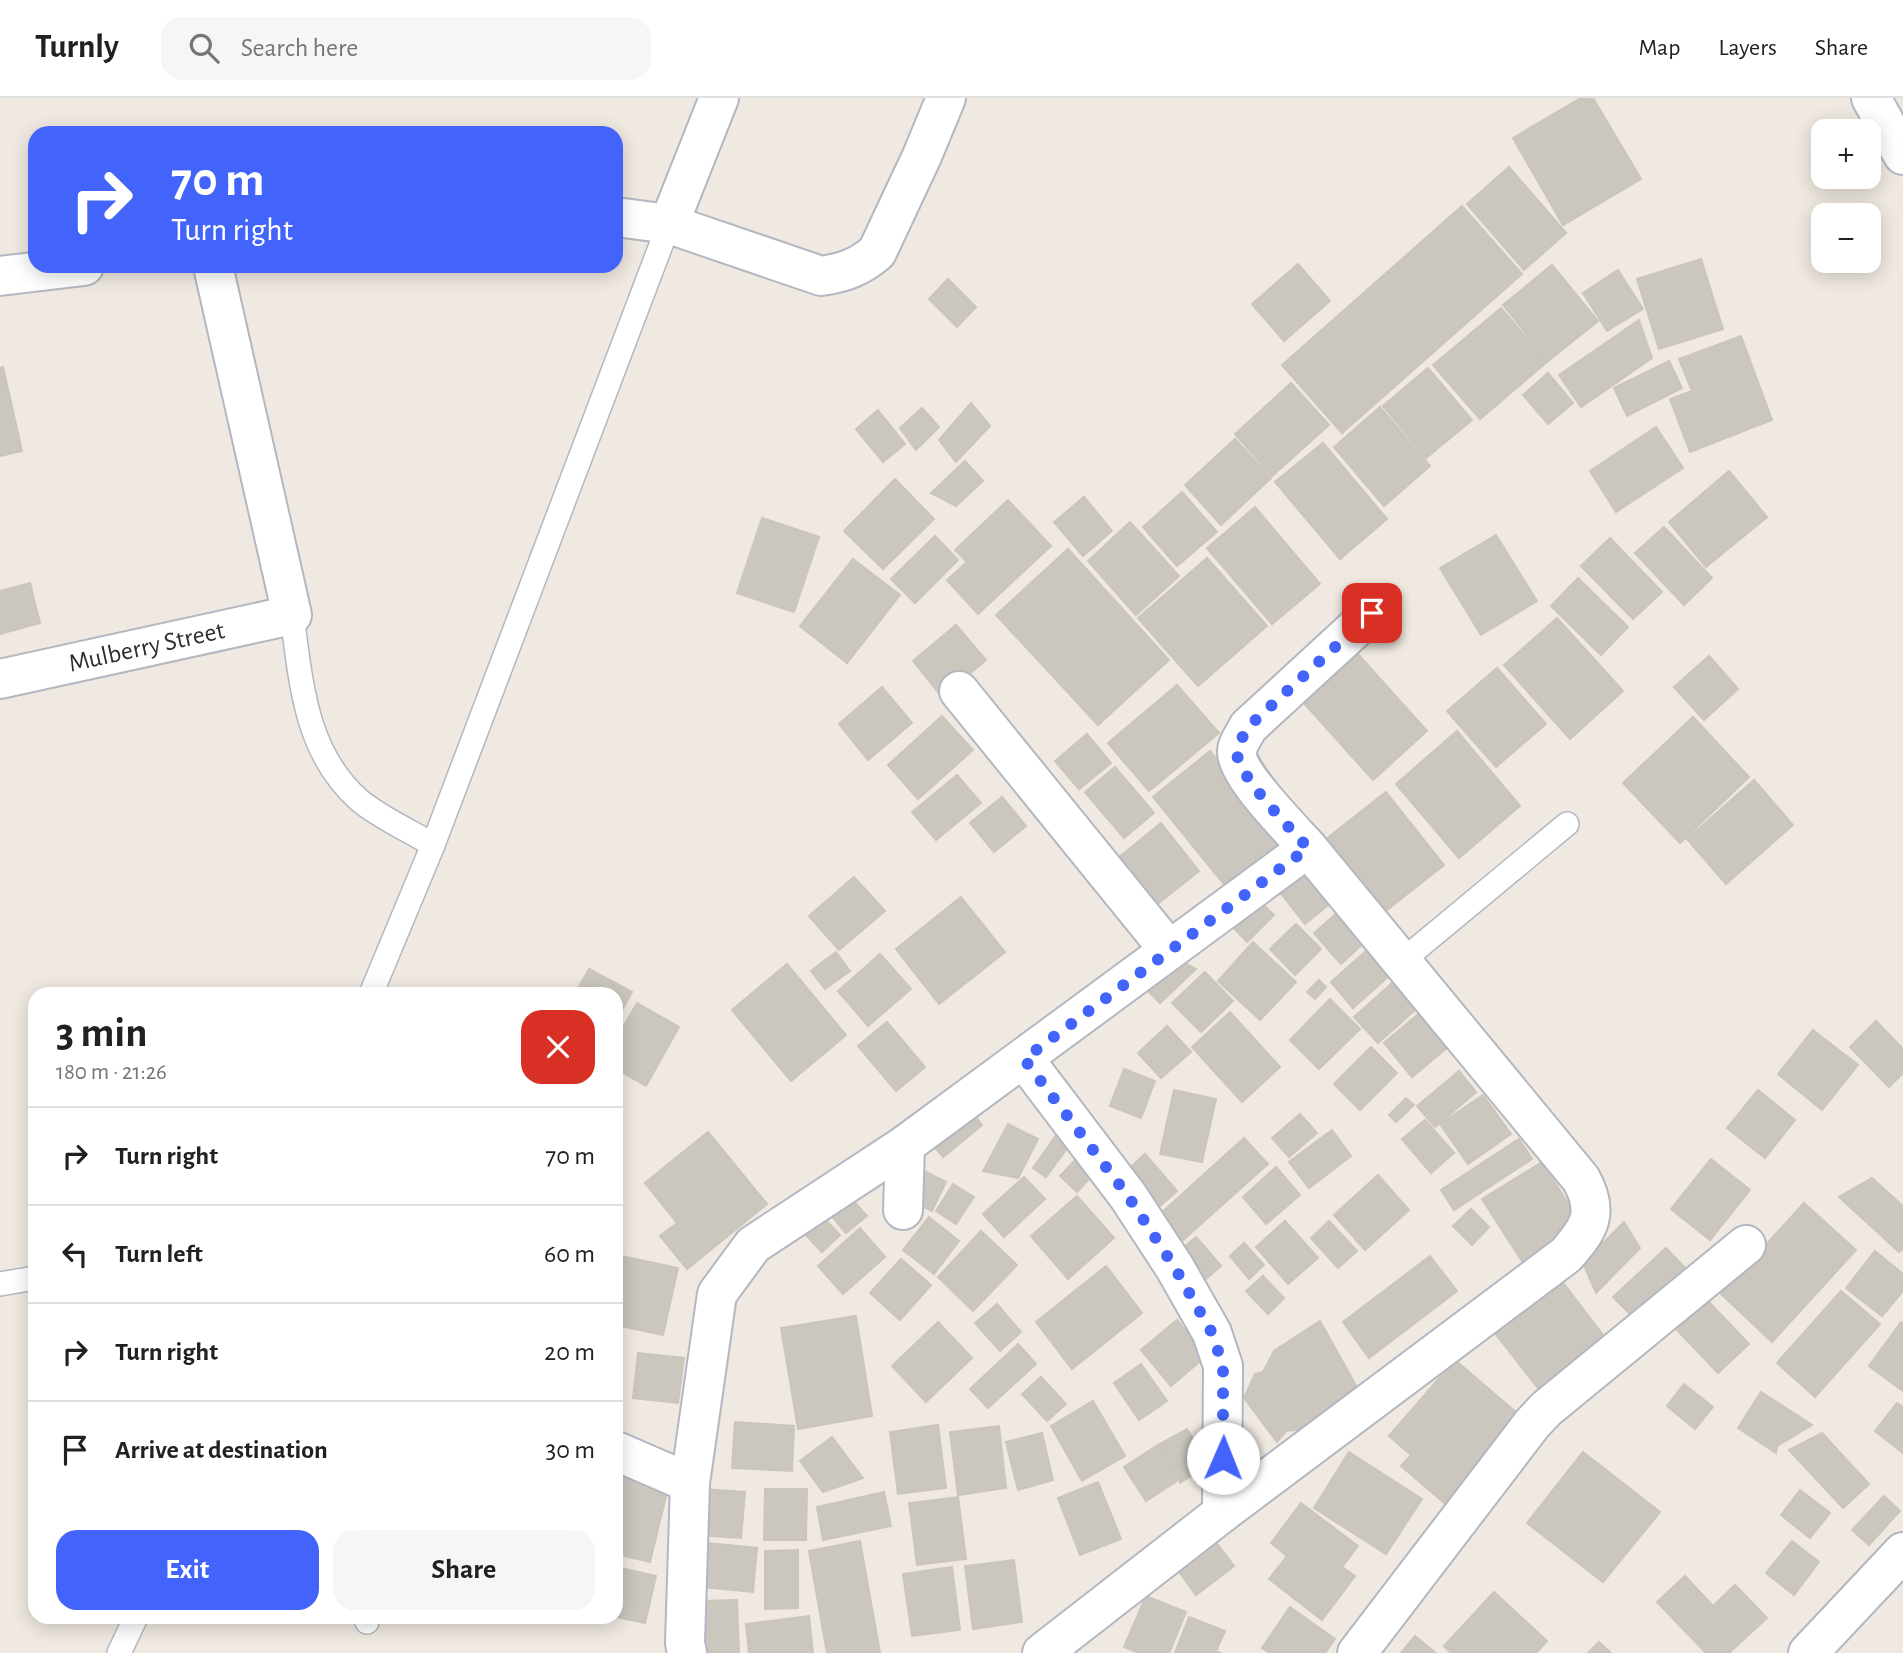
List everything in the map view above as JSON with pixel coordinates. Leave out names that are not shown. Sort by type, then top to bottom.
[{"type":"street","points":[[669,224],[719,98]]},
{"type":"street","points":[[623,218],[669,224],[821,276],[842,273],[864,263],[877,252],[946,98]]},
{"type":"street","points":[[1871,98],[1903,155]]},
{"type":"street","points":[[0,276],[28,273]]},
{"type":"street","points":[[215,273],[292,615]]},
{"type":"street","points":[[1042,1653],[1222,1513],[1566,1255],[1589,1224],[1590,1195],[1581,1179],[1248,779],[1238,761],[1237,750],[1248,727],[1372,613]]},
{"type":"street","name":"Mulberry Street","points":[[0,679],[292,615]]},
{"type":"street","points":[[959,691],[1169,950]]},
{"type":"street","points":[[687,1653],[685,1630],[690,1483],[717,1294],[753,1245],[905,1145],[1308,848]]},
{"type":"street","points":[[1024,1059],[1128,1196],[1175,1268],[1212,1333],[1223,1366],[1222,1513]]},
{"type":"street","points":[[904,1210],[905,1145]]},
{"type":"street","points":[[1357,1653],[1546,1409],[1746,1245]]},
{"type":"street","points":[[623,1454],[690,1483]]},
{"type":"street","points":[[1808,1653],[1903,1552]]},
{"type":"lane","points":[[374,987],[433,845],[669,224]]},
{"type":"lane","points":[[292,615],[301,682],[313,733],[333,773],[360,801],[433,845]]},
{"type":"lane","points":[[1402,961],[1567,824]]},
{"type":"lane","points":[[0,1284],[28,1279]]},
{"type":"lane","points":[[119,1653],[133,1624]]},
{"type":"building","points":[[1581,98],[1593,98],[1641,179],[1563,225],[1513,138]]},
{"type":"building","points":[[1509,167],[1566,233],[1524,270],[1467,204]]},
{"type":"building","points":[[1462,206],[1522,274],[1342,433],[1282,365]]},
{"type":"building","points":[[1701,259],[1723,329],[1659,349],[1637,279]]},
{"type":"building","points":[[1298,264],[1330,301],[1284,341],[1252,304]]},
{"type":"building","points":[[1552,265],[1598,321],[1548,361],[1503,305]]},
{"type":"building","points":[[1618,270],[1643,309],[1607,331],[1583,293]]},
{"type":"building","points":[[948,279],[976,307],[957,327],[929,299]]},
{"type":"building","points":[[1501,308],[1547,362],[1480,419],[1433,365]]},
{"type":"building","points":[[1639,320],[1652,358],[1581,407],[1559,375]]},
{"type":"building","points":[[1741,336],[1772,420],[1690,452],[1670,399],[1692,391],[1679,359]]},
{"type":"building","points":[[1669,361],[1682,388],[1627,416],[1614,388]]},
{"type":"building","points":[[3,367],[22,451],[0,456],[0,368]]},
{"type":"building","points":[[1428,368],[1472,420],[1426,458],[1383,406]]},
{"type":"building","points":[[1548,373],[1573,403],[1548,424],[1523,395]]},
{"type":"building","points":[[1291,383],[1329,425],[1272,476],[1235,434]]},
{"type":"building","points":[[971,403],[990,426],[956,462],[939,440]]},
{"type":"building","points":[[1380,407],[1430,466],[1384,506],[1334,447]]},
{"type":"building","points":[[922,408],[939,427],[916,450],[900,428]]},
{"type":"building","points":[[878,410],[905,444],[883,462],[856,429]]},
{"type":"building","points":[[1656,427],[1683,468],[1616,512],[1590,471]]},
{"type":"building","points":[[1235,439],[1271,478],[1221,525],[1185,485]]},
{"type":"building","points":[[1323,443],[1387,519],[1340,559],[1275,482]]},
{"type":"building","points":[[965,461],[983,481],[956,506],[931,493]]},
{"type":"building","points":[[1729,471],[1767,517],[1706,567],[1669,522]]},
{"type":"building","points":[[895,479],[934,519],[883,569],[844,531]]},
{"type":"building","points":[[1182,492],[1217,532],[1177,566],[1143,527]]},
{"type":"building","points":[[1084,497],[1112,531],[1083,556],[1054,522]]},
{"type":"building","points":[[1008,500],[1051,546],[978,614],[947,580],[967,562],[955,550]]},
{"type":"building","points":[[1255,507],[1320,584],[1272,624],[1207,548]]},
{"type":"building","points":[[762,518],[819,537],[794,612],[737,593]]},
{"type":"building","points":[[1130,522],[1179,576],[1136,615],[1088,561]]},
{"type":"building","points":[[1664,527],[1712,578],[1684,605],[1635,553]]},
{"type":"building","points":[[1496,535],[1537,601],[1481,635],[1440,568]]},
{"type":"building","points":[[935,536],[958,560],[915,603],[891,579]]},
{"type":"building","points":[[1610,538],[1662,592],[1633,619],[1581,566]]},
{"type":"building","points":[[1068,549],[1169,660],[1098,725],[996,615]]},
{"type":"building","points":[[1207,558],[1267,626],[1198,686],[1138,618]]},
{"type":"building","points":[[853,559],[900,595],[847,663],[800,626]]},
{"type":"building","points":[[1578,578],[1628,627],[1601,655],[1551,606]]},
{"type":"building","points":[[30,583],[40,623],[0,634],[0,591]]},
{"type":"building","points":[[1557,618],[1623,691],[1570,739],[1504,665]]},
{"type":"building","points":[[956,625],[986,660],[942,697],[913,661]]},
{"type":"building","points":[[1356,652],[1427,731],[1373,780],[1302,701]]},
{"type":"building","points":[[1709,656],[1738,689],[1704,720],[1674,687]]},
{"type":"building","points":[[1497,668],[1546,724],[1496,767],[1447,711]]},
{"type":"building","points":[[1177,685],[1219,733],[1149,791],[1108,743]]},
{"type":"building","points":[[882,687],[912,723],[868,760],[839,724]]},
{"type":"building","points":[[942,716],[973,750],[918,799],[888,765]]},
{"type":"building","points":[[1693,717],[1749,777],[1680,843],[1623,783]]},
{"type":"building","points":[[1457,731],[1520,806],[1459,858],[1396,784]]},
{"type":"building","points":[[1087,734],[1111,763],[1079,789],[1055,761]]},
{"type":"building","points":[[1210,751],[1284,841],[1227,888],[1153,797]]},
{"type":"building","points":[[1115,767],[1154,813],[1124,838],[1085,792]]},
{"type":"building","points":[[957,775],[981,803],[936,840],[912,812]]},
{"type":"building","points":[[1754,780],[1793,825],[1726,884],[1687,839]]},
{"type":"building","points":[[1386,792],[1444,865],[1374,920],[1316,847]]},
{"type":"building","points":[[1002,797],[1026,826],[994,852],[970,823]]},
{"type":"building","points":[[1161,823],[1199,871],[1150,910],[1112,863]]},
{"type":"building","points":[[1302,864],[1333,901],[1305,924],[1275,886]]},
{"type":"building","points":[[854,877],[885,911],[839,950],[809,916]]},
{"type":"building","points":[[1254,896],[1274,915],[1247,942],[1228,922]]},
{"type":"building","points":[[961,897],[1005,952],[939,1004],[896,949]]},
{"type":"building","points":[[1344,907],[1370,937],[1341,964],[1314,933]]},
{"type":"building","points":[[1296,924],[1321,949],[1295,975],[1270,949]]},
{"type":"building","points":[[1253,942],[1296,982],[1260,1020],[1218,981]]},
{"type":"building","points":[[1375,943],[1398,968],[1353,1008],[1331,982]]},
{"type":"building","points":[[836,952],[850,971],[825,989],[811,971]]},
{"type":"building","points":[[880,954],[911,989],[868,1026],[838,991]]},
{"type":"building","points":[[1175,958],[1196,969],[1160,1003],[1145,988]]},
{"type":"building","points":[[787,964],[846,1035],[791,1081],[732,1010]]},
{"type":"building","points":[[589,969],[623,987],[579,987]]},
{"type":"building","points":[[1205,972],[1233,1001],[1201,1032],[1172,1003]]},
{"type":"building","points":[[1400,976],[1423,1003],[1378,1043],[1354,1017]]},
{"type":"building","points":[[1319,980],[1326,987],[1315,999],[1307,992]]},
{"type":"building","points":[[623,987],[632,992],[623,1008]]},
{"type":"building","points":[[1330,999],[1360,1029],[1319,1069],[1290,1040]]},
{"type":"building","points":[[637,1003],[679,1027],[646,1086],[623,1073],[623,1028]]},
{"type":"building","points":[[1428,1006],[1456,1040],[1412,1077],[1384,1043]]},
{"type":"building","points":[[1230,1012],[1280,1067],[1242,1102],[1192,1047]]},
{"type":"building","points":[[1876,1021],[1903,1049],[1903,1073],[1889,1087],[1850,1047]]},
{"type":"building","points":[[887,1022],[925,1067],[896,1091],[858,1046]]},
{"type":"building","points":[[1167,1026],[1191,1052],[1161,1078],[1138,1053]]},
{"type":"building","points":[[1813,1030],[1858,1065],[1822,1110],[1778,1074]]},
{"type":"building","points":[[1371,1047],[1397,1073],[1360,1110],[1334,1084]]},
{"type":"building","points":[[1124,1069],[1155,1081],[1141,1118],[1110,1106]]},
{"type":"building","points":[[1459,1071],[1476,1092],[1435,1127],[1417,1106]]},
{"type":"building","points":[[1174,1090],[1216,1099],[1202,1162],[1160,1154]]},
{"type":"building","points":[[1758,1090],[1795,1120],[1765,1158],[1727,1128]]},
{"type":"building","points":[[1483,1095],[1511,1134],[1468,1164],[1440,1124]]},
{"type":"building","points":[[1406,1098],[1414,1105],[1396,1122],[1389,1115]]},
{"type":"building","points":[[969,1108],[982,1125],[943,1157],[928,1139]]},
{"type":"building","points":[[1300,1114],[1317,1133],[1289,1157],[1272,1138]]},
{"type":"building","points":[[1425,1120],[1454,1153],[1431,1173],[1402,1139]]},
{"type":"building","points":[[1008,1124],[1038,1139],[1018,1178],[983,1171]]},
{"type":"building","points":[[1332,1130],[1351,1156],[1309,1188],[1289,1162]]},
{"type":"building","points":[[708,1132],[767,1204],[687,1269],[660,1236],[677,1223],[645,1183]]},
{"type":"building","points":[[1057,1134],[1071,1143],[1046,1177],[1033,1168]]},
{"type":"building","points":[[1244,1138],[1268,1164],[1182,1241],[1159,1215]]},
{"type":"building","points":[[1519,1139],[1532,1159],[1454,1210],[1441,1190]]},
{"type":"building","points":[[1083,1152],[1099,1168],[1077,1192],[1060,1176]]},
{"type":"building","points":[[1145,1154],[1177,1191],[1152,1213],[1120,1177]]},
{"type":"building","points":[[1711,1159],[1750,1190],[1710,1240],[1671,1209]]},
{"type":"building","points":[[1542,1162],[1584,1229],[1525,1266],[1482,1199]]},
{"type":"building","points":[[1276,1167],[1300,1195],[1266,1224],[1243,1197]]},
{"type":"building","points":[[920,1169],[946,1182],[932,1211],[906,1198]]},
{"type":"building","points":[[1378,1175],[1409,1210],[1365,1250],[1334,1215]]},
{"type":"building","points":[[1024,1177],[1045,1199],[1004,1237],[983,1214]]},
{"type":"building","points":[[1872,1178],[1903,1206],[1903,1249],[1899,1252],[1839,1197]]},
{"type":"building","points":[[953,1184],[974,1197],[956,1224],[936,1211]]},
{"type":"building","points":[[849,1196],[867,1216],[846,1233],[829,1213]]},
{"type":"building","points":[[1077,1196],[1114,1238],[1068,1279],[1031,1236]]},
{"type":"building","points":[[1804,1203],[1856,1250],[1772,1342],[1721,1294]]},
{"type":"building","points":[[1471,1209],[1489,1227],[1472,1245],[1453,1226]]},
{"type":"building","points":[[819,1213],[840,1235],[822,1252],[801,1230]]},
{"type":"building","points":[[929,1217],[959,1241],[934,1274],[903,1250]]},
{"type":"building","points":[[1285,1221],[1318,1258],[1288,1284],[1256,1247]]},
{"type":"building","points":[[1329,1221],[1357,1251],[1338,1268],[1311,1238]]},
{"type":"building","points":[[1624,1222],[1640,1248],[1596,1293],[1583,1263]]},
{"type":"building","points":[[860,1228],[885,1257],[843,1294],[818,1266]]},
{"type":"building","points":[[981,1231],[1017,1265],[973,1311],[938,1277]]},
{"type":"building","points":[[1196,1237],[1221,1266],[1200,1284],[1176,1254]]},
{"type":"building","points":[[1244,1243],[1264,1265],[1249,1279],[1230,1256]]},
{"type":"building","points":[[1666,1248],[1691,1274],[1638,1322],[1613,1297]]},
{"type":"building","points":[[1875,1251],[1903,1274],[1903,1291],[1882,1316],[1846,1288]]},
{"type":"building","points":[[623,1256],[678,1268],[663,1335],[623,1326]]},
{"type":"building","points":[[1430,1256],[1457,1291],[1369,1358],[1343,1322]]},
{"type":"building","points":[[901,1259],[931,1285],[900,1320],[870,1293]]},
{"type":"building","points":[[1106,1266],[1142,1313],[1072,1369],[1036,1322]]},
{"type":"building","points":[[1263,1276],[1284,1298],[1268,1314],[1246,1291]]},
{"type":"building","points":[[1561,1280],[1610,1344],[1544,1396],[1494,1332]]},
{"type":"building","points":[[1841,1291],[1880,1324],[1815,1397],[1777,1363]]},
{"type":"building","points":[[1708,1301],[1749,1344],[1718,1373],[1677,1330]]},
{"type":"building","points":[[997,1304],[1021,1332],[1000,1351],[975,1323]]},
{"type":"building","points":[[856,1316],[872,1416],[798,1429],[781,1328]]},
{"type":"building","points":[[1177,1320],[1206,1356],[1171,1386],[1141,1350]]},
{"type":"building","points":[[1320,1321],[1359,1391],[1314,1428],[1286,1431],[1277,1442],[1244,1398],[1255,1374],[1263,1372],[1274,1351]]},
{"type":"building","points":[[938,1322],[972,1358],[926,1402],[892,1366]]},
{"type":"building","points":[[1901,1322],[1903,1324],[1903,1391],[1869,1366]]},
{"type":"building","points":[[1018,1344],[1036,1364],[988,1408],[970,1389]]},
{"type":"building","points":[[638,1353],[684,1358],[678,1403],[633,1398]]},
{"type":"building","points":[[1455,1360],[1524,1419],[1449,1507],[1401,1466],[1411,1455],[1389,1436]]},
{"type":"building","points":[[1141,1364],[1167,1401],[1139,1420],[1114,1383]]},
{"type":"building","points":[[1041,1377],[1066,1404],[1047,1421],[1022,1394]]},
{"type":"building","points":[[1684,1384],[1713,1407],[1695,1429],[1667,1406]]},
{"type":"building","points":[[1761,1392],[1812,1425],[1777,1446],[1776,1453],[1738,1428]]},
{"type":"building","points":[[1093,1401],[1125,1456],[1082,1481],[1051,1426]]},
{"type":"building","points":[[1897,1403],[1903,1407],[1903,1453],[1875,1431]]},
{"type":"building","points":[[735,1422],[794,1426],[792,1471],[732,1468]]},
{"type":"building","points":[[938,1425],[946,1488],[898,1494],[890,1432]]},
{"type":"building","points":[[999,1426],[1006,1488],[958,1495],[950,1432]]},
{"type":"building","points":[[1187,1429],[1209,1464],[1180,1483],[1158,1445]]},
{"type":"building","points":[[1042,1433],[1053,1480],[1018,1490],[1006,1442]]},
{"type":"building","points":[[1822,1433],[1869,1484],[1843,1508],[1789,1450]]},
{"type":"building","points":[[832,1437],[863,1478],[823,1492],[800,1461]]},
{"type":"building","points":[[1158,1445],[1180,1479],[1146,1501],[1124,1467]]},
{"type":"building","points":[[1349,1452],[1422,1499],[1386,1554],[1314,1508]]},
{"type":"building","points":[[1583,1452],[1660,1512],[1603,1582],[1527,1523]]},
{"type":"building","points":[[623,1473],[669,1484],[650,1562],[623,1556]]},
{"type":"building","points":[[1098,1482],[1121,1539],[1080,1555],[1058,1498]]},
{"type":"building","points":[[701,1489],[745,1492],[741,1538],[697,1535]]},
{"type":"building","points":[[765,1489],[807,1489],[806,1540],[764,1540]]},
{"type":"building","points":[[1800,1490],[1830,1513],[1810,1538],[1781,1515]]},
{"type":"building","points":[[884,1492],[891,1526],[823,1540],[817,1507]]},
{"type":"building","points":[[1884,1496],[1900,1511],[1869,1545],[1852,1530]]},
{"type":"building","points":[[958,1497],[966,1559],[917,1565],[909,1503]]},
{"type":"building","points":[[1301,1503],[1358,1546],[1342,1567],[1355,1576],[1322,1620],[1269,1579],[1287,1556],[1271,1543]]},
{"type":"building","points":[[1207,1530],[1234,1566],[1196,1595],[1169,1558]]},
{"type":"building","points":[[860,1541],[880,1653],[827,1653],[809,1551]]},
{"type":"building","points":[[1792,1541],[1819,1562],[1794,1595],[1766,1573]]},
{"type":"building","points":[[696,1542],[757,1548],[753,1592],[692,1586]]},
{"type":"building","points":[[798,1550],[798,1608],[765,1609],[765,1551]]},
{"type":"building","points":[[1014,1560],[1022,1622],[973,1629],[965,1566]]},
{"type":"building","points":[[952,1567],[960,1630],[912,1636],[903,1574]]},
{"type":"building","points":[[623,1569],[656,1576],[645,1623],[623,1618]]},
{"type":"building","points":[[1685,1576],[1713,1606],[1735,1585],[1767,1618],[1729,1653],[1706,1653],[1657,1602]]},
{"type":"building","points":[[1494,1592],[1547,1641],[1536,1653],[1451,1653],[1444,1646]]},
{"type":"building","points":[[1146,1596],[1186,1612],[1169,1653],[1139,1653],[1124,1647]]},
{"type":"building","points":[[737,1600],[739,1653],[702,1653],[700,1601]]},
{"type":"building","points":[[1290,1607],[1335,1639],[1325,1653],[1269,1653],[1262,1648]]},
{"type":"building","points":[[809,1616],[813,1653],[749,1653],[746,1624]]},
{"type":"building","points":[[1189,1617],[1225,1631],[1216,1651],[1221,1653],[1175,1653]]},
{"type":"building","points":[[1415,1636],[1436,1653],[1401,1653]]},
{"type":"building","points":[[1599,1642],[1611,1653],[1588,1653]]},
{"type":"route","points":[[1223,1458],[1223,1366],[1212,1333],[1175,1268],[1128,1196],[1024,1059],[1308,848],[1248,779],[1238,761],[1237,750],[1248,727],[1372,613]]}]
